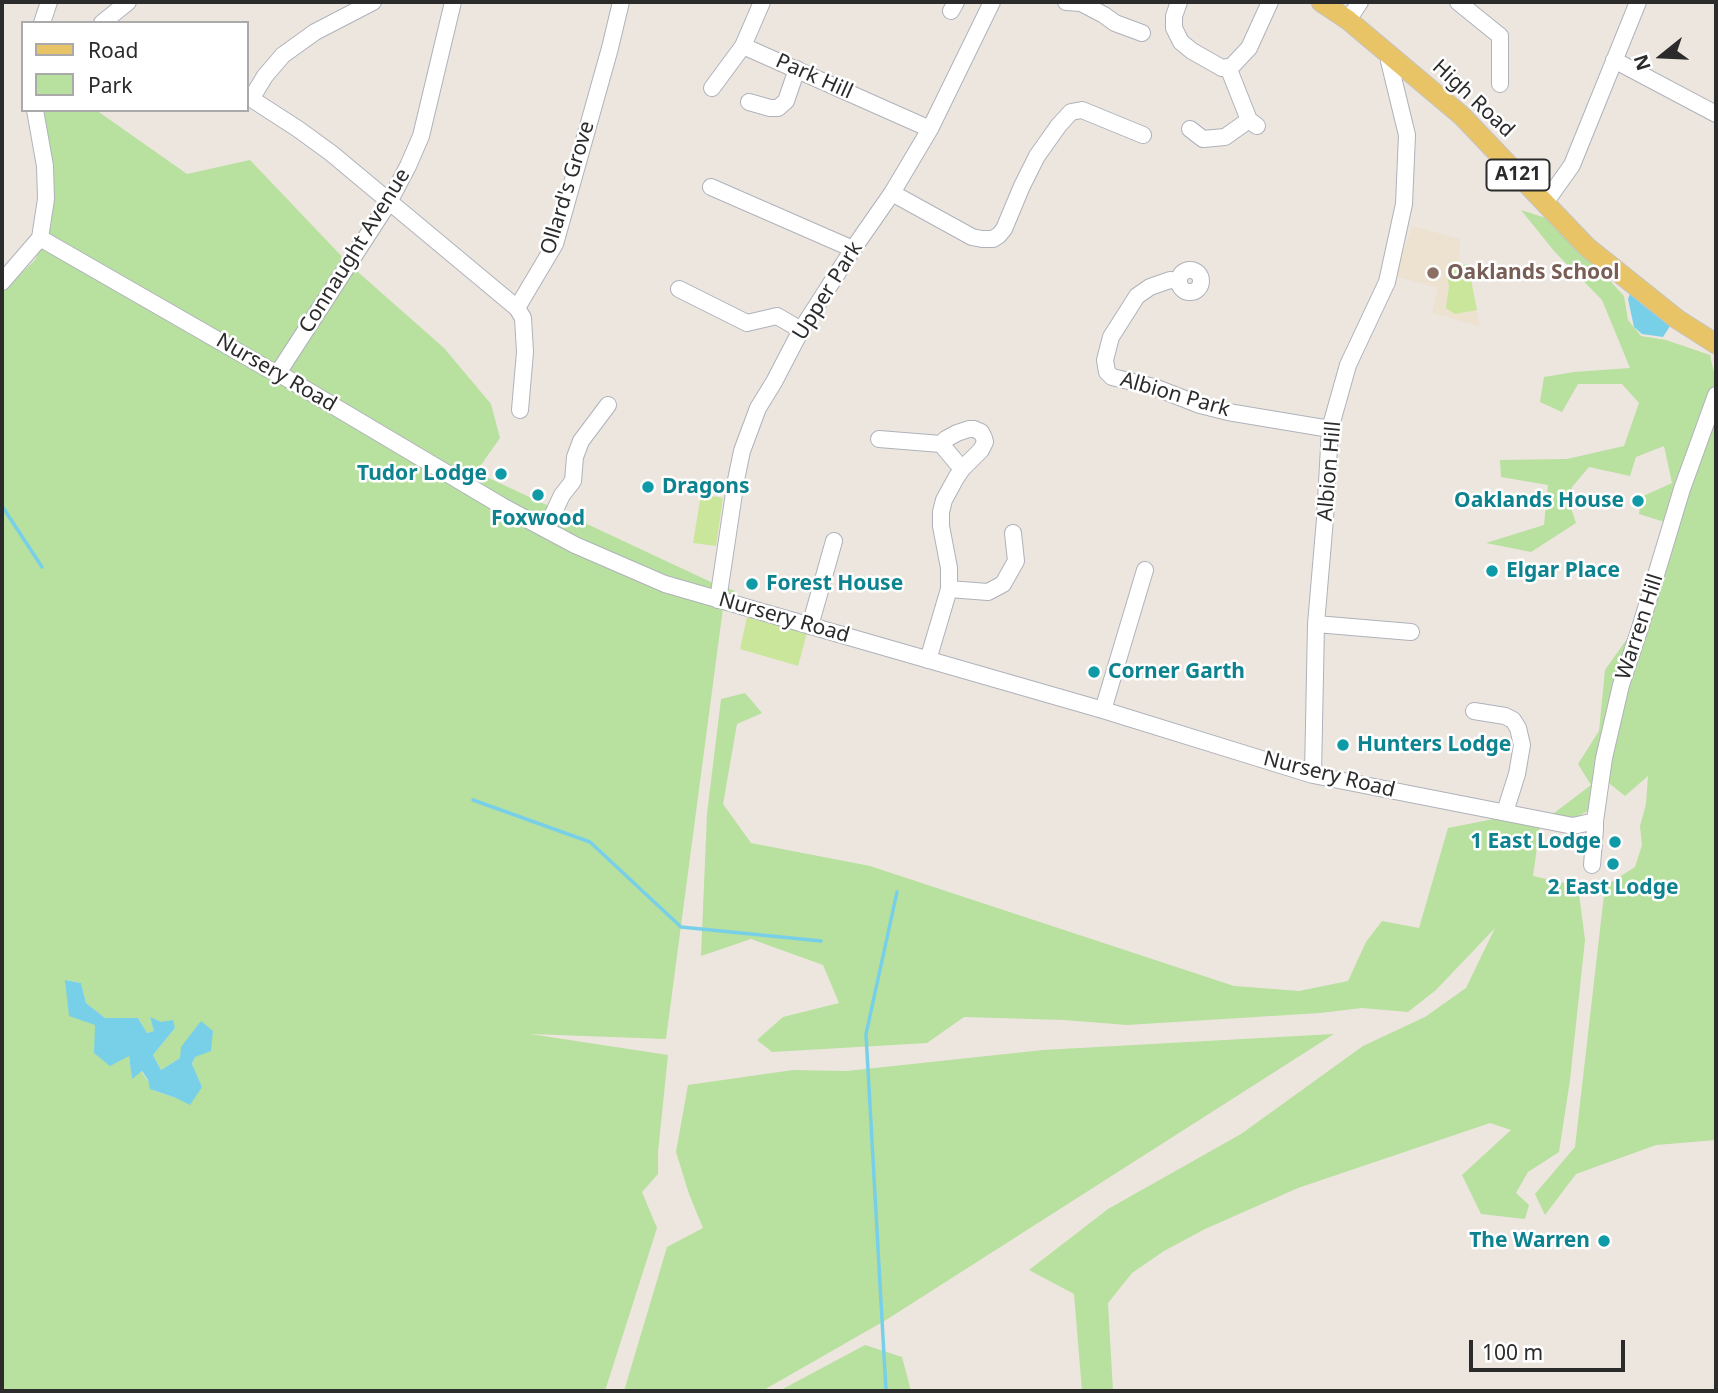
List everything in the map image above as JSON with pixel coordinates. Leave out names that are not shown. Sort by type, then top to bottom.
[{"type":"main road","name":"High Road","points":[[1321,2],[1348,20],[1462,116],[1587,247],[1676,319],[1716,344]]},
{"type":"street","points":[[43,21],[49,2]]},
{"type":"street","points":[[104,21],[128,2]]},
{"type":"street","points":[[373,2],[315,32],[283,55],[249,97],[331,153],[517,308],[523,318],[525,352],[520,410]]},
{"type":"street","name":"Connaught Avenue","points":[[278,373],[389,202],[408,166],[421,135],[453,2]]},
{"type":"street","name":"Ollard's Grove","points":[[517,308],[555,244],[621,2]]},
{"type":"street","points":[[712,88],[743,46],[762,2]]},
{"type":"street","name":"Upper Park","points":[[718,600],[742,451],[758,408],[801,330],[892,193],[930,129],[992,2]]},
{"type":"street","points":[[1066,2],[1081,3],[1115,23],[1142,33]]},
{"type":"street","points":[[1179,2],[1174,16],[1174,29],[1181,42],[1222,68],[1240,60],[1249,48],[1270,2]]},
{"type":"street","points":[[1348,20],[1360,2]]},
{"type":"street","points":[[1458,2],[1500,36],[1500,85]]},
{"type":"street","points":[[1545,203],[1572,166],[1638,2]]},
{"type":"street","name":"Park Hill","points":[[743,46],[930,129]]},
{"type":"street","name":"Albion Hill","points":[[1313,775],[1316,624],[1330,429],[1348,365],[1387,282],[1404,204],[1407,135],[1389,61],[1390,54]]},
{"type":"street","points":[[1614,60],[1716,114]]},
{"type":"street","points":[[1190,129],[1203,139],[1225,137],[1253,123],[1228,67]]},
{"type":"street","points":[[749,102],[769,108],[778,107],[786,101],[797,69]]},
{"type":"street","points":[[892,193],[972,237],[993,239],[1004,229],[1037,156],[1071,112],[1083,110],[1143,135]]},
{"type":"street","points":[[2,282],[40,238],[46,199],[45,166],[35,112]]},
{"type":"street","points":[[717,193],[853,248]]},
{"type":"street","name":"Nursery Road","points":[[40,238],[278,373],[502,506],[585,549],[665,584],[1103,710],[1313,775],[1573,826],[1595,821]]},
{"type":"street","name":"Albion Park","points":[[1178,281],[1170,280],[1137,296],[1111,337],[1105,360],[1107,372],[1112,377],[1154,387],[1200,405],[1228,412],[1330,429]]},
{"type":"street","points":[[679,289],[747,323],[776,316],[801,330]]},
{"type":"street","name":"Warren Hill","points":[[1592,865],[1604,758],[1621,685],[1682,489],[1716,395]]},
{"type":"street","points":[[546,529],[562,495],[573,481],[575,457],[581,441],[608,405]]},
{"type":"street","points":[[928,660],[949,589],[950,574],[941,526],[944,500],[962,469],[981,450],[985,442],[983,434],[969,429],[941,444]]},
{"type":"street","points":[[879,439],[941,444],[962,469]]},
{"type":"street","points":[[949,589],[988,592],[1003,584],[1016,561],[1013,533]]},
{"type":"street","points":[[810,626],[834,541]]},
{"type":"street","points":[[1103,710],[1144,570]]},
{"type":"street","points":[[1316,624],[1411,632]]},
{"type":"street","points":[[1474,710],[1506,716],[1513,720],[1518,728],[1522,745],[1517,774],[1505,812]]},
{"type":"shaded area","name":"Oaklands School","points":[[1412,226],[1460,239],[1459,269],[1468,267],[1480,326],[1432,313],[1438,288],[1395,276]]},
{"type":"green space","points":[[37,112],[99,112],[187,174],[250,160],[350,265],[444,348],[491,404],[500,438],[476,472],[735,591],[723,608],[666,1039],[530,1034],[668,1055],[658,1174],[642,1192],[657,1228],[605,1391],[2,1391],[2,292],[35,260],[47,234]],"holes":[[[66,980],[81,983],[86,1003],[105,1018],[138,1018],[147,1033],[155,1031],[150,1018],[175,1028],[153,1055],[161,1070],[180,1058],[195,1057],[192,1065],[202,1087],[176,1098],[155,1091],[141,1071],[132,1078],[129,1056],[95,1025]]]},
{"type":"green space","points":[[1521,210],[1555,221],[1624,296],[1628,320],[1641,336],[1666,340],[1710,355],[1716,382],[1708,410],[1716,395],[1716,1140],[1656,1145],[1576,1174],[1545,1215],[1535,1194],[1575,1147],[1605,886],[1635,867],[1642,845],[1640,826],[1646,804],[1648,776],[1625,796],[1605,780],[1598,806],[1570,820],[1549,817],[1591,785],[1578,764],[1599,731],[1605,670],[1655,599],[1671,524],[1639,514],[1641,497],[1672,483],[1664,446],[1636,457],[1630,476],[1589,467],[1572,487],[1571,508],[1576,523],[1531,552],[1486,543],[1544,525],[1548,485],[1501,477],[1500,460],[1567,459],[1624,446],[1639,403],[1622,384],[1578,384],[1562,412],[1540,402],[1544,377],[1630,368],[1602,300],[1554,251]]},
{"type":"green space","points":[[1468,264],[1477,310],[1455,314],[1446,308],[1449,286],[1446,268]]},
{"type":"green space","points":[[701,494],[723,498],[716,546],[693,543]]},
{"type":"green space","points":[[747,617],[807,633],[798,666],[740,649]]},
{"type":"green space","points":[[745,693],[762,713],[737,724],[723,804],[751,843],[870,866],[1234,986],[1299,991],[1348,981],[1366,942],[1382,921],[1419,928],[1448,828],[1504,817],[1540,826],[1533,876],[1578,886],[1585,940],[1570,1080],[1559,1152],[1528,1172],[1516,1193],[1529,1205],[1525,1219],[1481,1214],[1462,1175],[1511,1130],[1490,1123],[1298,1188],[1205,1229],[1164,1251],[1132,1273],[1108,1303],[1113,1391],[1082,1391],[1074,1294],[1029,1270],[1108,1209],[1241,1134],[1363,1046],[1425,1017],[1466,988],[1495,928],[1436,990],[1408,1012],[1362,1008],[1127,1025],[964,1017],[927,1043],[772,1052],[757,1040],[783,1017],[839,1003],[823,965],[751,939],[701,956],[707,814],[721,699]]},
{"type":"green space","points":[[1334,1034],[886,1320],[762,1391],[624,1391],[667,1247],[703,1228],[676,1152],[688,1085],[793,1070],[847,1071],[1043,1050]]},
{"type":"green space","points":[[865,1345],[902,1357],[911,1391],[779,1391]]},
{"type":"water","points":[[1631,291],[1672,323],[1663,337],[1642,334],[1634,327],[1628,299]]},
{"type":"water","points":[[65,980],[81,983],[86,1003],[105,1018],[138,1018],[147,1033],[154,1031],[150,1017],[161,1022],[173,1020],[175,1028],[153,1055],[161,1070],[180,1058],[181,1047],[201,1021],[213,1031],[211,1051],[195,1057],[192,1064],[202,1087],[190,1105],[150,1089],[142,1071],[132,1079],[129,1056],[110,1066],[94,1053],[95,1025],[69,1016]]},
{"type":"waterway","points":[[2,506],[42,567]]},
{"type":"waterway","points":[[473,800],[590,842],[681,927],[821,941]]},
{"type":"waterway","points":[[886,1391],[866,1034],[897,892]]},
{"type":"place","name":"Oaklands School","points":[[1433,273]]},
{"type":"place","name":"Tudor Lodge","points":[[501,474]]},
{"type":"place","name":"Dragons","points":[[648,487]]},
{"type":"place","name":"Foxwood","points":[[538,495]]},
{"type":"place","name":"Oaklands House","points":[[1638,501]]},
{"type":"place","name":"Elgar Place","points":[[1492,571]]},
{"type":"place","name":"Forest House","points":[[752,584]]},
{"type":"place","name":"Corner Garth","points":[[1094,672]]},
{"type":"place","name":"Hunters Lodge","points":[[1343,745]]},
{"type":"place","name":"1 East Lodge","points":[[1615,842]]},
{"type":"place","name":"2 East Lodge","points":[[1613,864]]},
{"type":"place","name":"The Warren","points":[[1604,1241]]}]
